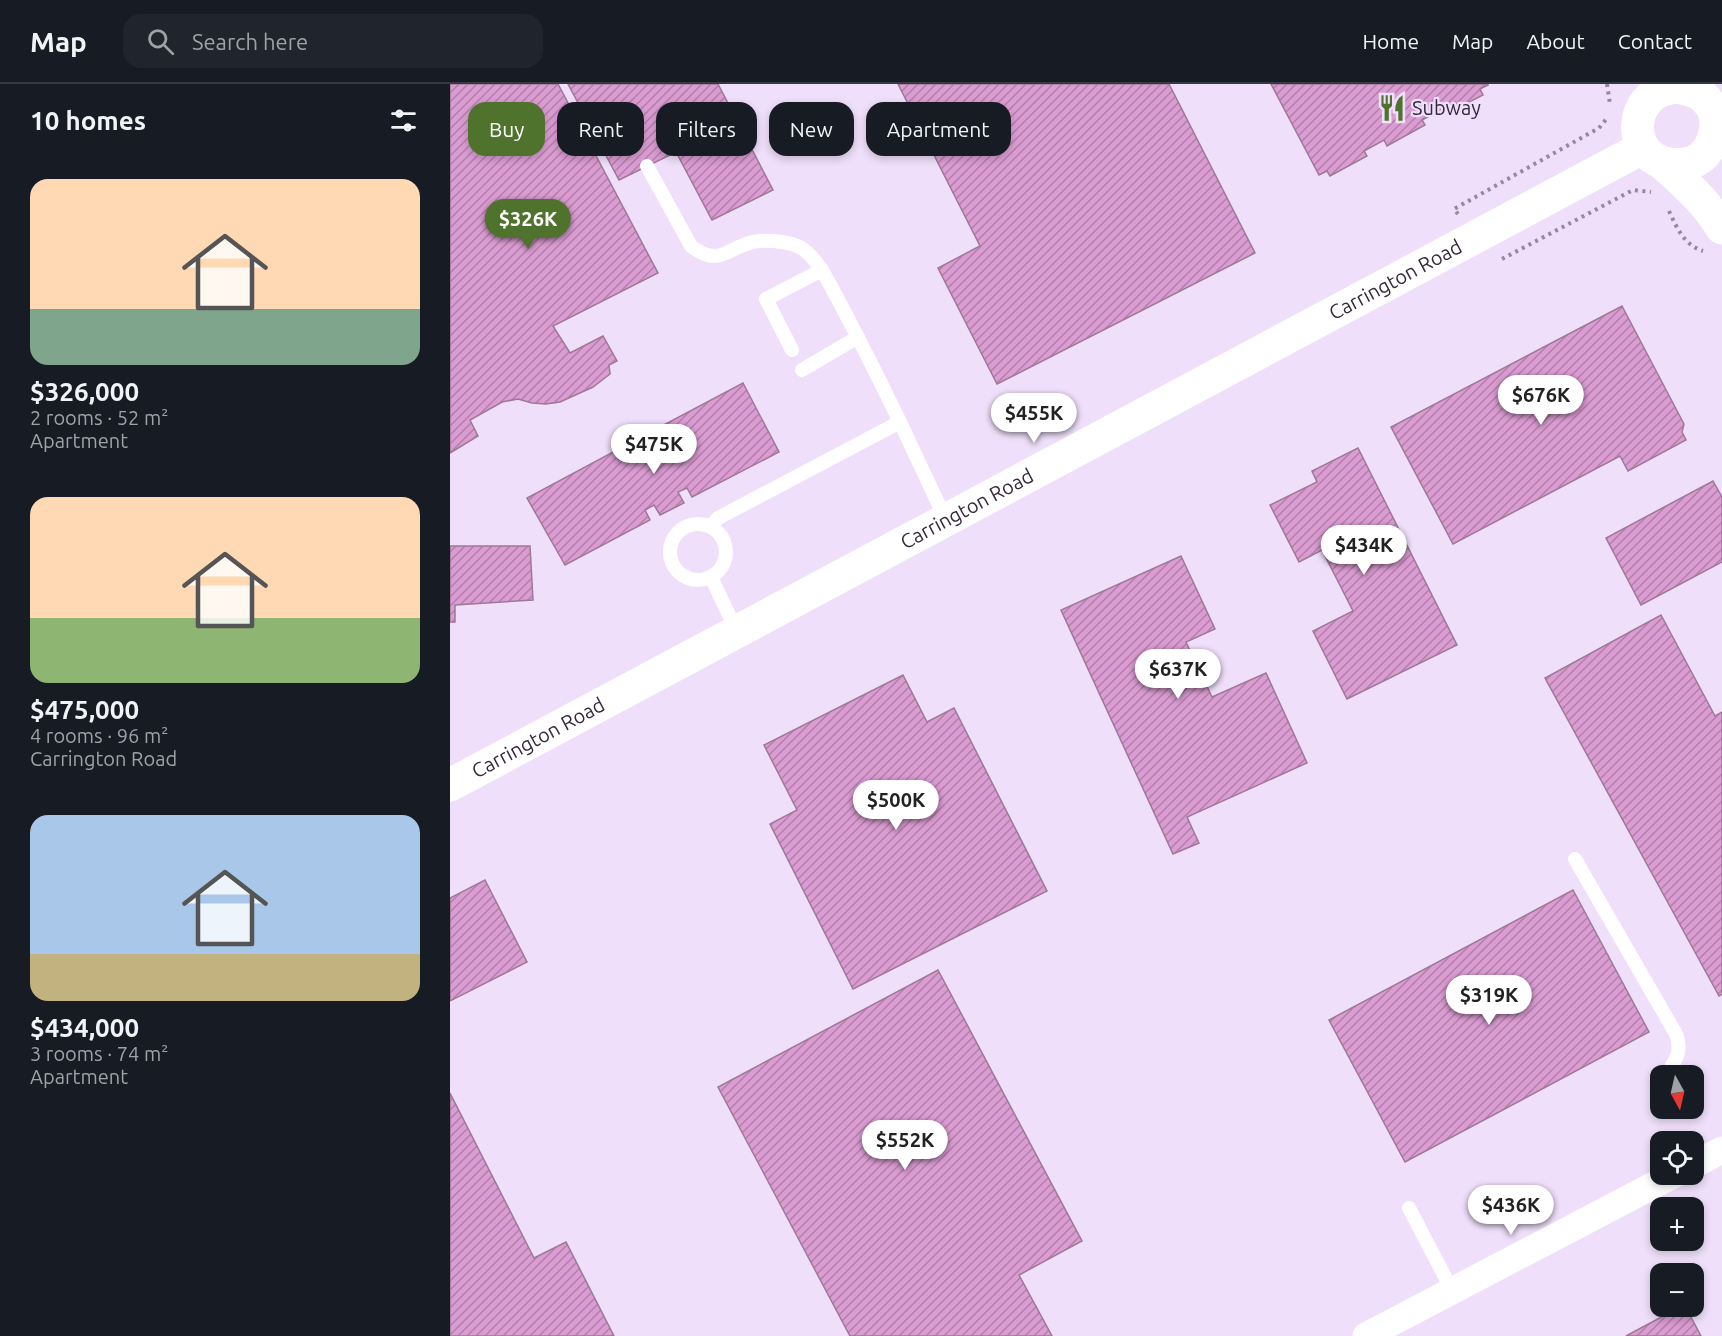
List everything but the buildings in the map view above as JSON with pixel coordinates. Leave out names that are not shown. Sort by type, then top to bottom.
[{"type":"main road","points":[[1630,84],[1650,156],[1687,184],[1705,203],[1717,239]]},
{"type":"main road","points":[[1673,87],[1706,103],[1716,124],[1708,150],[1699,159],[1688,164],[1675,165],[1650,156],[1642,108],[1650,98],[1660,91],[1673,87]]},
{"type":"main road","name":"Carrington Road","points":[[450,785],[946,520],[1650,156]]},
{"type":"street","points":[[1704,1160],[1722,1150]]},
{"type":"street","points":[[1366,1336],[1654,1185]]},
{"type":"lane","points":[[647,166],[691,246],[699,252],[708,257],[718,256],[755,242],[772,240],[803,249],[822,270],[858,337],[946,520]]},
{"type":"lane","points":[[792,350],[766,299],[822,270]]},
{"type":"lane","points":[[802,370],[858,337]]},
{"type":"lane","points":[[711,526],[718,518],[900,422]]},
{"type":"lane","points":[[693,524],[711,526],[723,538],[726,547],[724,565],[711,577],[702,580],[692,579],[676,569],[672,560],[670,551],[677,533],[693,524]]},
{"type":"lane","points":[[711,577],[737,632]]},
{"type":"lane","points":[[1575,860],[1676,1034],[1680,1048],[1672,1065]]},
{"type":"lane","points":[[1409,1208],[1453,1292]]},
{"type":"path","points":[[1454,208],[1599,128],[1609,116],[1611,101],[1607,84]]},
{"type":"path","points":[[1500,260],[1633,190],[1650,156]]},
{"type":"path","points":[[1664,202],[1684,240],[1693,248],[1703,251],[1717,239]]},
{"type":"place","name":"Subway","points":[[1392,108]]}]
